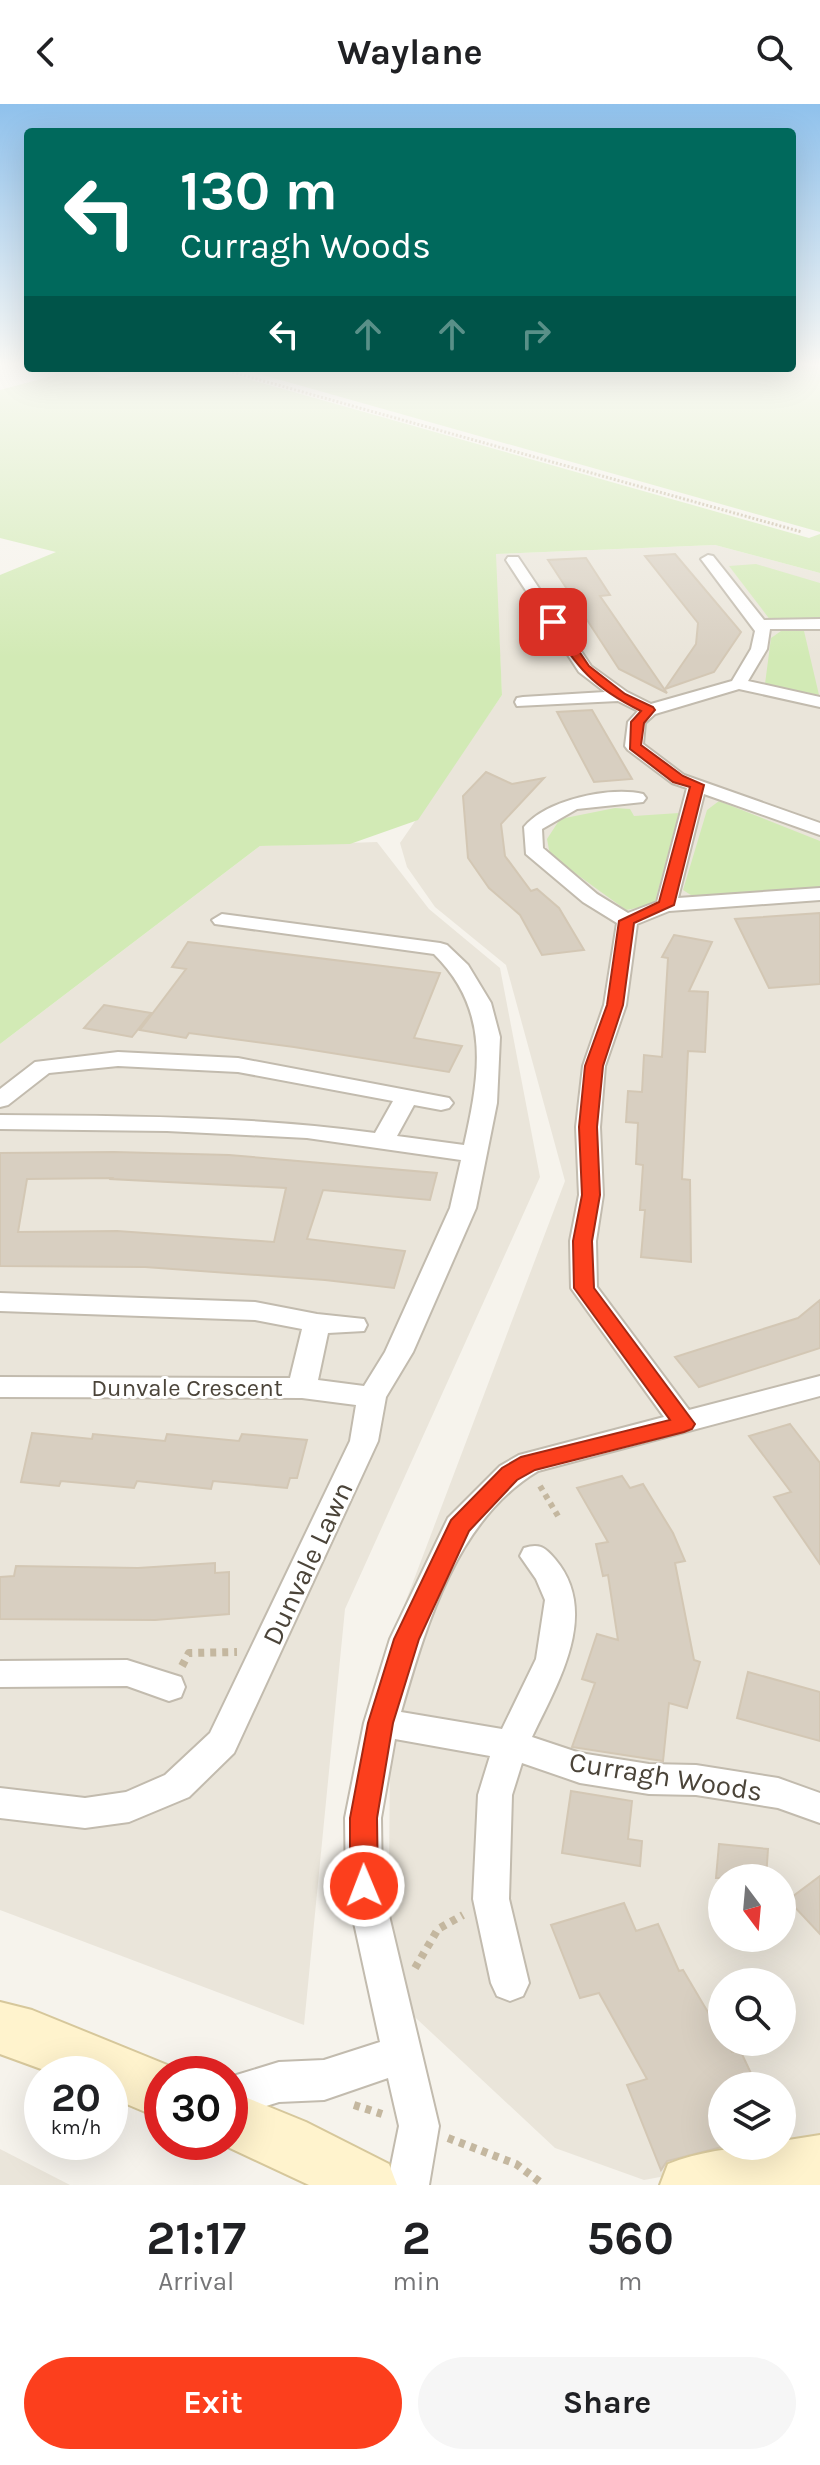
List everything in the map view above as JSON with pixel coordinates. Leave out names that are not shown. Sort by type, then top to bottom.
[{"type":"main road","points":[[0,2028],[32,2037],[144,2084]]},
{"type":"main road","points":[[248,2126],[286,2142],[368,2185]]},
{"type":"main road","points":[[689,2185],[820,2164]]},
{"type":"street","points":[[708,559],[763,631],[759,649],[738,684]]},
{"type":"street","points":[[513,560],[585,669],[621,696],[649,710]]},
{"type":"street","points":[[760,625],[820,624]]},
{"type":"street","points":[[820,702],[738,684],[649,710],[637,722],[634,746],[678,779],[820,829]]},
{"type":"street","points":[[523,702],[621,696]]},
{"type":"street","points":[[666,905],[697,785]]},
{"type":"street","points":[[627,921],[593,900],[533,850],[533,827],[558,808],[587,801],[637,798]]},
{"type":"street","points":[[627,921],[666,905],[820,894]]},
{"type":"street","name":"Dunvale Lawn","points":[[0,1803],[85,1813],[129,1807],[177,1786],[222,1743],[364,1441],[372,1397],[399,1352],[463,1208],[485,1103],[489,1037],[480,1003],[461,969],[440,949],[222,920]]},
{"type":"street","points":[[627,921],[615,1005],[594,1066],[588,1127],[591,1195],[583,1241],[584,1288],[684,1424]]},
{"type":"street","points":[[0,1100],[43,1067],[118,1059],[238,1065],[441,1103]]},
{"type":"street","points":[[383,1140],[407,1096]]},
{"type":"street","points":[[0,1122],[307,1131],[474,1154]]},
{"type":"street","points":[[0,1302],[255,1311],[317,1323],[354,1325]]},
{"type":"street","points":[[302,1388],[317,1323]]},
{"type":"street","name":"Dunvale Crescent","points":[[0,1387],[302,1388],[372,1397]]},
{"type":"street","points":[[408,2185],[419,2126],[364,1886],[363,1818],[381,1723],[406,1639],[459,1526],[510,1474],[529,1463],[819,1388]]},
{"type":"street","points":[[510,1983],[491,1899],[495,1795],[511,1745],[552,1659],[561,1600],[549,1573],[535,1556]]},
{"type":"street","points":[[0,1674],[127,1673],[169,1687]]},
{"type":"street","name":"Curragh Woods","points":[[381,1723],[511,1745],[580,1768],[649,1779],[696,1780],[778,1793],[820,1808]]},
{"type":"street","points":[[248,2091],[279,2082],[324,2080],[404,2054]]},
{"type":"path","points":[[556,463],[802,532]]},
{"type":"path","points":[[529,1463],[558,1516]]},
{"type":"path","points":[[169,1687],[189,1653],[266,1651]]},
{"type":"path","points":[[388,1985],[412,1973],[438,1929],[491,1899]]},
{"type":"shaded area","points":[[715,545],[820,573],[820,2147],[796,2152],[796,2072],[708,2072],[708,2160],[751,2160],[644,2180],[555,2148],[388,1992],[391,1640],[565,1181],[506,965],[435,907],[407,867],[400,843],[502,695],[495,554]]},
{"type":"shaded area","points":[[377,842],[429,909],[500,968],[540,1177],[345,1609],[304,2025],[0,1910],[0,1044],[260,846]]},
{"type":"shaded area","points":[[0,2149],[70,2185],[0,2185]]},
{"type":"green space","points":[[0,463],[545,463],[809,538],[820,534],[820,573],[715,545],[496,554],[502,695],[418,820],[350,844],[260,846],[0,1044],[0,575],[56,552],[0,538]]},
{"type":"green space","points":[[576,463],[820,463],[820,532]]},
{"type":"green space","points":[[756,564],[820,583],[820,622],[771,621],[729,566]]},
{"type":"green space","points":[[781,631],[804,631],[819,695],[765,684],[771,638]]},
{"type":"green space","points":[[719,801],[820,841],[820,888],[694,897],[683,890],[707,810]]},
{"type":"green space","points":[[615,808],[630,809],[634,816],[679,813],[654,905],[626,910],[550,855],[547,839],[560,819]]},
{"type":"building","points":[[675,554],[741,632],[714,672],[665,689],[696,644],[698,623],[645,556]]},
{"type":"building","points":[[586,558],[610,595],[600,596],[667,693],[619,669],[548,560]]},
{"type":"building","points":[[592,710],[632,779],[594,782],[557,712]]},
{"type":"building","points":[[486,772],[512,784],[544,778],[501,824],[505,856],[531,891],[537,889],[559,908],[584,950],[542,955],[520,915],[489,888],[468,858],[463,796]]},
{"type":"building","points":[[820,913],[820,984],[769,988],[735,919]]},
{"type":"building","points":[[674,935],[712,942],[689,991],[708,992],[705,1052],[688,1051],[682,1179],[690,1180],[691,1262],[641,1257],[645,1210],[640,1210],[643,1165],[636,1164],[638,1123],[626,1122],[628,1091],[642,1092],[644,1055],[662,1057],[668,958],[662,957]]},
{"type":"building","points":[[188,942],[440,973],[414,1038],[462,1046],[449,1072],[294,1047],[189,1033],[186,1038],[140,1030],[186,969],[172,967]]},
{"type":"building","points":[[104,1005],[151,1013],[132,1037],[84,1028]]},
{"type":"building","points":[[0,1153],[229,1155],[437,1173],[430,1200],[323,1190],[307,1239],[405,1251],[394,1288],[145,1267],[0,1266]],"holes":[[[27,1179],[111,1179],[286,1188],[274,1242],[117,1231],[18,1232]]]},
{"type":"building","points":[[820,1300],[820,1348],[699,1387],[675,1357],[798,1318]]},
{"type":"building","points":[[790,1424],[820,1463],[820,1564],[774,1497],[791,1492],[749,1436]]},
{"type":"building","points":[[32,1433],[92,1439],[93,1434],[165,1441],[167,1434],[239,1441],[242,1434],[307,1440],[297,1478],[290,1478],[287,1488],[213,1481],[211,1489],[137,1481],[134,1488],[61,1481],[59,1486],[21,1482]]},
{"type":"building","points":[[622,1476],[630,1488],[643,1484],[673,1533],[685,1561],[675,1563],[694,1660],[700,1662],[687,1708],[669,1703],[663,1761],[572,1747],[595,1683],[582,1679],[597,1634],[618,1640],[608,1575],[603,1576],[596,1544],[608,1542],[577,1488]]},
{"type":"building","points":[[215,1563],[215,1573],[229,1572],[229,1614],[155,1620],[0,1619],[0,1577],[14,1576],[16,1566],[138,1568]]},
{"type":"building","points":[[748,1672],[820,1692],[820,1741],[737,1718]]},
{"type":"building","points":[[571,1791],[632,1801],[628,1839],[642,1841],[640,1866],[562,1853]]},
{"type":"building","points":[[719,1844],[768,1849],[767,1864],[717,1864]]},
{"type":"building","points":[[820,1876],[820,1934],[796,1908],[796,1894]]},
{"type":"building","points":[[624,1903],[636,1931],[658,1924],[679,1971],[683,1970],[708,2012],[708,2056],[743,2056],[750,2072],[708,2072],[708,2151],[667,2161],[661,2170],[627,2085],[647,2079],[599,1993],[580,1998],[551,1925]]},
{"type":"route","points":[[364,1886],[363,1818],[381,1723],[406,1639],[459,1526],[491,1491],[510,1474],[529,1463],[684,1424],[584,1288],[583,1241],[591,1195],[588,1127],[594,1066],[615,1005],[627,921],[666,905],[697,785],[678,779],[634,746],[637,722],[649,710],[621,696],[585,669],[553,622]]}]
